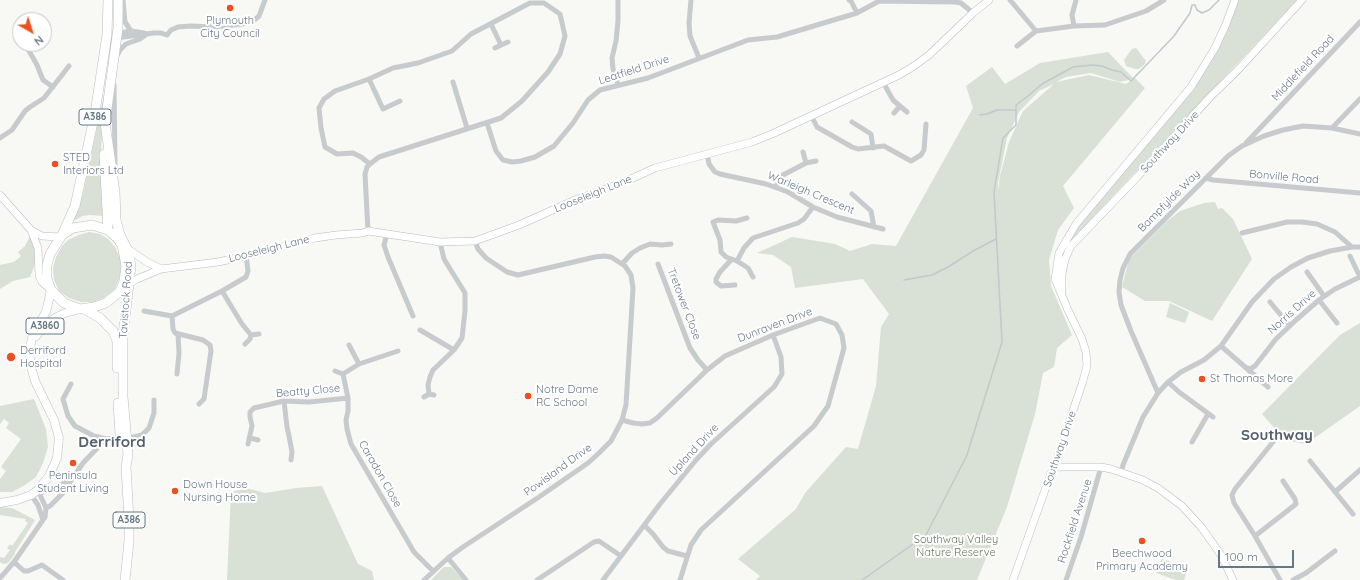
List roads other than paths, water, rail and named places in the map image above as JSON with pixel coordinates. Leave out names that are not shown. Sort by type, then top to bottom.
[{"type":"highway","name":"Tavistock Road","points":[[108,0],[114,61],[111,71],[106,123],[107,136],[115,192],[116,220],[131,266],[130,284],[124,315],[123,335],[123,438],[129,520],[129,541],[124,580]]},
{"type":"highway","name":"Tavistock Road","points":[[61,236],[76,202],[96,113],[101,77],[111,36],[118,28],[118,0]]},
{"type":"highway","name":"Tavistock Road","points":[[107,136],[104,155],[108,230]]},
{"type":"highway","points":[[92,225],[108,230],[117,238],[124,246],[126,266],[121,290],[106,303],[82,309],[64,303],[51,290],[48,279],[47,265],[50,254],[61,236],[73,228],[92,225]]},
{"type":"highway","name":"Tavistock Road","points":[[82,309],[96,315],[106,322],[116,341],[118,419],[123,438]]},
{"type":"main road","name":"A3860","points":[[35,492],[44,483],[54,466],[59,449],[59,438],[54,418],[35,380],[29,353],[31,339],[35,329],[46,312],[51,290]]},
{"type":"main road","name":"A3860","points":[[30,361],[34,341],[42,328],[60,316],[82,309]]},
{"type":"main road","points":[[0,503],[17,500],[35,492]]},
{"type":"street","points":[[123,0],[125,22],[130,31]]},
{"type":"street","points":[[111,36],[162,33],[167,35],[171,30],[178,27],[215,27],[252,22],[259,16],[265,0]]},
{"type":"street","points":[[618,0],[616,41],[612,58],[613,69],[618,85]]},
{"type":"street","points":[[691,0],[689,23],[690,36],[698,58]]},
{"type":"street","points":[[849,0],[857,13]]},
{"type":"street","name":"Leatfield Drive","points":[[487,123],[496,151],[503,160],[512,162],[535,157],[554,146],[573,123],[588,100],[600,90],[648,78],[748,40],[777,37],[857,13],[879,1],[897,0],[960,3],[973,13]]},
{"type":"street","name":"Looseleigh Lane","points":[[121,290],[137,279],[161,269],[218,262],[336,234],[368,232],[440,242],[475,241],[519,225],[575,200],[622,183],[656,168],[752,142],[899,75],[914,66],[957,30],[973,13],[989,0]]},
{"type":"street","points":[[1010,0],[1036,31]]},
{"type":"street","points":[[1074,26],[1072,16],[1076,0]]},
{"type":"street","points":[[1017,46],[1036,31],[1074,26],[1105,25],[1146,11],[1164,0]]},
{"type":"street","name":"Southway Drive","points":[[1013,580],[1056,465],[1087,366],[1086,352],[1082,339],[1055,279],[1059,253],[1076,224],[1191,87],[1215,48],[1226,24],[1234,0]]},
{"type":"street","name":"Southway Drive","points":[[1062,295],[1062,274],[1065,259],[1072,246],[1302,0]]},
{"type":"street","points":[[368,232],[366,174],[367,168],[370,164],[379,157],[501,118],[522,102],[548,72],[560,54],[565,36],[560,14],[544,3],[530,3],[471,34],[452,51],[418,63],[393,68],[369,79],[335,91],[324,99],[319,108],[321,128],[326,147],[337,154],[354,153],[361,156],[370,164]]},
{"type":"street","name":"Middlefield Road","points":[[1242,146],[1360,22]]},
{"type":"street","points":[[491,24],[501,45]]},
{"type":"street","points":[[111,36],[130,31],[147,34]]},
{"type":"street","points":[[114,61],[120,50],[126,44],[140,39],[147,34]]},
{"type":"street","points":[[495,48],[508,42]]},
{"type":"street","points":[[30,52],[43,80],[53,88]]},
{"type":"street","name":"Tavistock Road","points":[[107,136],[115,123],[114,61]]},
{"type":"street","points":[[0,138],[12,130],[26,111],[44,98],[69,66]]},
{"type":"street","points":[[369,79],[383,109],[400,101]]},
{"type":"street","points":[[453,82],[467,128]]},
{"type":"street","points":[[883,82],[893,100],[908,112]]},
{"type":"street","points":[[449,94],[456,92]]},
{"type":"street","points":[[1332,128],[1360,99]]},
{"type":"street","points":[[894,113],[900,106]]},
{"type":"street","points":[[811,115],[818,127],[858,150],[884,146],[911,161],[921,155],[924,150],[929,130],[926,124]]},
{"type":"street","points":[[852,122],[871,134],[873,148]]},
{"type":"street","points":[[115,123],[115,192]]},
{"type":"street","name":"Bampfylde Way","points":[[1158,393],[1121,305],[1119,292],[1120,280],[1130,254],[1228,156],[1242,146],[1264,136],[1303,126],[1332,128],[1360,134]]},
{"type":"street","points":[[1260,128],[1264,136]]},
{"type":"street","points":[[803,152],[806,163]]},
{"type":"street","name":"Warleigh Crescent","points":[[707,153],[709,164],[715,172],[788,192],[813,207],[837,217],[883,229]]},
{"type":"street","points":[[776,188],[783,175],[806,163],[816,161]]},
{"type":"street","name":"Bonville Road","points":[[1206,178],[1213,180],[1360,194]]},
{"type":"street","name":"Warleigh Crescent","points":[[852,194],[871,212],[874,227]]},
{"type":"street","points":[[0,195],[31,230],[42,236],[61,236]]},
{"type":"street","points":[[737,261],[744,248],[754,238],[798,223],[804,219],[813,207]]},
{"type":"street","points":[[747,218],[732,221],[714,221],[713,223],[720,240],[721,252],[731,260],[737,261],[744,265],[753,277]]},
{"type":"street","points":[[1242,233],[1287,222],[1302,222],[1317,224],[1335,232],[1352,247]]},
{"type":"street","points":[[31,230],[38,248],[39,275],[42,282],[51,290]]},
{"type":"street","points":[[710,234],[716,232]]},
{"type":"street","points":[[387,234],[384,245],[413,316]]},
{"type":"street","points":[[475,241],[478,249],[486,258],[507,272],[518,275],[604,256],[611,257],[622,264],[632,253],[640,248],[650,244],[671,244]]},
{"type":"street","points":[[429,396],[428,385],[433,370],[454,350],[462,338],[465,311],[465,293],[444,259],[440,242]]},
{"type":"street","points":[[124,246],[161,269]]},
{"type":"street","points":[[1121,472],[1143,416],[1158,393],[1168,382],[1204,360],[1221,346],[1252,302],[1274,279],[1291,267],[1308,258],[1330,251],[1360,247]]},
{"type":"street","points":[[144,311],[172,316],[222,291],[246,277],[248,271],[246,256]]},
{"type":"street","points":[[1350,256],[1360,277]]},
{"type":"street","points":[[731,260],[720,272],[716,282],[721,286],[735,285]]},
{"type":"street","name":"Powisland Drive","points":[[424,580],[448,558],[463,547],[588,463],[611,441],[622,420],[626,398],[633,288],[631,275],[622,264]]},
{"type":"street","name":"Tretower Close","points":[[658,264],[690,348],[707,370]]},
{"type":"street","points":[[1307,272],[1324,296]]},
{"type":"street","name":"Norris Drive","points":[[1245,367],[1250,369],[1255,366],[1276,339],[1324,296],[1347,282],[1360,277]]},
{"type":"street","points":[[222,291],[242,324],[252,335]]},
{"type":"street","points":[[1319,300],[1337,323]]},
{"type":"street","points":[[1270,302],[1290,326]]},
{"type":"street","points":[[172,316],[173,329],[175,332],[203,340],[210,345],[211,351],[204,399],[199,404]]},
{"type":"street","name":"Dunraven Drive","points":[[622,420],[642,424],[650,423],[707,370],[725,356],[773,335],[820,318],[836,324],[842,335],[844,348],[828,406],[814,426],[701,530],[691,545],[680,580]]},
{"type":"street","points":[[420,330],[454,350]]},
{"type":"street","points":[[177,374],[179,353],[178,334]]},
{"type":"street","points":[[252,335],[259,334]]},
{"type":"street","points":[[245,344],[252,335]]},
{"type":"street","name":"Upland Drive","points":[[603,580],[676,483],[696,460],[711,444],[774,387],[782,374],[781,357],[773,335]]},
{"type":"street","points":[[349,345],[359,364]]},
{"type":"street","points":[[1221,346],[1268,387]]},
{"type":"street","points":[[335,371],[343,374],[359,364],[398,351]]},
{"type":"street","name":"Caradon Close","points":[[343,374],[348,398],[346,420],[350,444],[414,552],[433,571]]},
{"type":"street","points":[[1168,382],[1179,392],[1211,415],[1192,442]]},
{"type":"street","points":[[72,384],[63,399],[68,416],[75,426],[94,436],[106,439],[142,435],[149,428],[154,414],[154,400]]},
{"type":"street","name":"Beatty Close","points":[[248,444],[252,426],[250,412],[254,408],[284,401],[309,402],[348,398]]},
{"type":"street","points":[[284,401],[286,428],[290,436],[292,452],[291,460]]},
{"type":"street","points":[[1277,437],[1272,447],[1235,489],[1232,495],[1234,503],[1280,580]]},
{"type":"street","points":[[250,438],[258,440]]},
{"type":"street","points":[[46,508],[52,504],[83,463],[106,439]]},
{"type":"street","points":[[1310,461],[1353,514]]},
{"type":"street","points":[[1056,465],[1060,467],[1101,468],[1121,472],[1143,480],[1158,488],[1182,506],[1202,528],[1221,555],[1233,580]]},
{"type":"street","name":"Rockfield Avenue","points":[[1066,580],[1081,537],[1101,468]]},
{"type":"street","points":[[1335,492],[1360,470]]},
{"type":"street","points":[[35,492],[44,492],[71,480]]},
{"type":"street","points":[[1255,536],[1296,504],[1295,499],[1283,481]]},
{"type":"street","points":[[0,578],[14,562],[45,517],[46,508],[35,492]]},
{"type":"street","points":[[35,492],[43,520]]},
{"type":"street","points":[[644,526],[668,551],[687,556]]},
{"type":"street","points":[[537,580],[594,542],[599,542],[621,556]]},
{"type":"street","points":[[1294,580],[1306,573],[1335,551]]},
{"type":"street","points":[[448,558],[466,580]]},
{"type":"street","points":[[14,562],[24,571],[28,571],[42,565],[63,580]]},
{"type":"waterway","points":[[862,580],[926,535],[967,455],[1002,342],[994,192],[1003,138],[1016,125],[1016,105],[1042,84],[1073,67],[1092,65],[1102,66],[1121,72],[1131,81],[1174,36],[1190,13],[1192,5],[1195,5],[1197,10],[1202,13],[1209,10],[1219,0]]},
{"type":"waterway","points":[[980,115],[997,110],[1015,110]]},
{"type":"waterway","points":[[904,280],[932,275],[996,239]]},
{"type":"place","name":"Plymouth City Council","points":[[230,8]]},
{"type":"place","name":"STED Interiors Ltd","points":[[55,164]]},
{"type":"place","name":"Derriford Hospital","points":[[11,357]]},
{"type":"place","name":"St Thomas More","points":[[1202,379]]},
{"type":"place","name":"Notre Dame RC School","points":[[528,396]]},
{"type":"place","name":"Peninsula Student Living","points":[[73,463]]},
{"type":"place","name":"Down House Nursing Home","points":[[175,491]]},
{"type":"place","name":"Beechwood Primary Academy","points":[[1142,541]]},
{"type":"district","name":"Southway","points":[[1277,435]]},
{"type":"district","name":"Derriford","points":[[112,442]]},
{"type":"park label","name":"Southway Valley Nature Reserve","points":[[956,546]]}]
